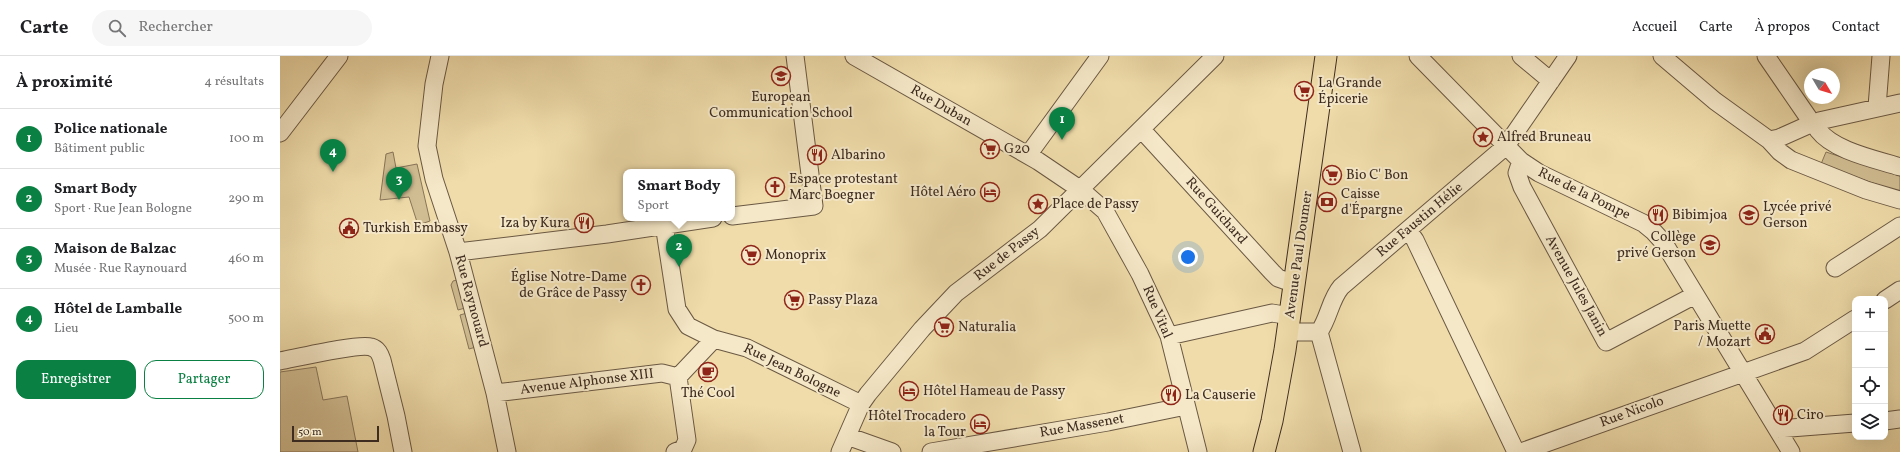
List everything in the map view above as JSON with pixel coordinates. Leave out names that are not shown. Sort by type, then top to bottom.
[{"type":"main road","name":"Avenue Paul Doumer","points":[[1264,452],[1272,421],[1289,324],[1326,56]]},
{"type":"street","points":[[280,133],[339,56]]},
{"type":"street","name":"Rue Raynouard","points":[[440,56],[434,84],[428,146],[434,179],[458,252],[495,393],[507,452]]},
{"type":"street","points":[[735,216],[814,206],[795,56]]},
{"type":"street","name":"Rue Duban","points":[[854,56],[1028,155]]},
{"type":"street","points":[[1081,190],[1028,155],[1100,56]]},
{"type":"street","name":"Rue de Passy","points":[[840,452],[861,404],[922,329],[956,293],[1040,229],[1142,130],[1215,56]]},
{"type":"street","name":"Rue de la Pompe","points":[[1418,56],[1521,161],[1539,173],[1649,228],[1664,244],[1791,452]]},
{"type":"street","points":[[1521,56],[1551,80]]},
{"type":"street","name":"Rue Faustin Hélie","points":[[1319,332],[1326,323],[1335,294],[1341,287],[1506,146],[1568,56]]},
{"type":"street","points":[[1662,56],[1715,101],[1769,140],[1780,152],[1791,160],[1866,190],[1900,200]]},
{"type":"street","points":[[1766,56],[1823,137],[1834,145],[1900,167]]},
{"type":"street","points":[[1877,107],[1881,56]]},
{"type":"street","points":[[1769,140],[1779,138],[1813,124],[1877,107],[1900,103]]},
{"type":"street","name":"Rue Guichard","points":[[1142,130],[1272,272],[1278,278],[1295,284]]},
{"type":"street","name":"Avenue Jules Janin","points":[[1521,161],[1517,173],[1522,187],[1606,342],[1695,295]]},
{"type":"street","name":"Rue Vital","points":[[1081,190],[1106,211],[1140,274],[1169,336],[1198,452]]},
{"type":"street","points":[[458,252],[607,234],[688,221]]},
{"type":"street","name":"Rue Jean Bologne","points":[[664,224],[677,310],[688,326],[714,339],[748,348],[861,404]]},
{"type":"street","points":[[1835,268],[1900,226]]},
{"type":"street","points":[[1408,230],[1415,240],[1516,452]]},
{"type":"street","points":[[1888,298],[1900,290]]},
{"type":"street","points":[[1169,336],[1272,313],[1289,324],[1319,332],[1352,452]]},
{"type":"street","name":"Rue Nicolo","points":[[1521,452],[1804,351],[1852,321]]},
{"type":"street","points":[[679,451],[687,440],[678,377],[714,339]]},
{"type":"street","points":[[280,361],[370,346],[379,352],[396,416],[403,452]]},
{"type":"street","name":"Avenue Alphonse XIII","points":[[495,393],[662,373],[678,377]]},
{"type":"street","name":"Rue Massenet","points":[[931,452],[1108,422],[1186,406]]},
{"type":"street","points":[[1888,421],[1900,420]]},
{"type":"street","points":[[1777,429],[1852,423]]},
{"type":"street","points":[[847,436],[892,452]]},
{"type":"shaded area","points":[[393,152],[396,168],[417,164],[430,221],[418,225],[409,197],[380,200],[386,154]]},
{"type":"shaded area","points":[[1826,152],[1900,176],[1900,192],[1821,164]]},
{"type":"shaded area","points":[[457,280],[465,308],[458,310],[451,285],[453,281]]},
{"type":"shaded area","points":[[467,313],[476,347],[469,349],[460,315]]},
{"type":"shaded area","points":[[316,367],[323,400],[347,396],[358,452],[280,452],[280,372]]},
{"type":"place","name":"European Communication School","points":[[781,76]]},
{"type":"place","name":"La Grande Épicerie","points":[[1304,91]]},
{"type":"place","name":"Alfred Bruneau","points":[[1483,137]]},
{"type":"place","name":"Police nationale","points":[[1062,140]]},
{"type":"place","name":"G20","points":[[990,149]]},
{"type":"place","name":"Albarino","points":[[817,155]]},
{"type":"place","name":"Hôtel de Lamballe","points":[[333,172]]},
{"type":"place","name":"Bio C' Bon","points":[[1332,175]]},
{"type":"place","name":"Espace protestant Marc Boegner","points":[[775,187]]},
{"type":"place","name":"Hôtel Aéro","points":[[990,192]]},
{"type":"place","name":"Maison de Balzac","points":[[399,200]]},
{"type":"place","name":"Caisse d'Épargne","points":[[1327,202]]},
{"type":"place","name":"Place de Passy","points":[[1038,204]]},
{"type":"place","name":"Bibimjoa","points":[[1658,215]]},
{"type":"place","name":"Lycée privé Gerson","points":[[1749,215]]},
{"type":"place","name":"Iza by Kura","points":[[584,223]]},
{"type":"place","name":"Turkish Embassy","points":[[349,228]]},
{"type":"place","name":"Collège privé Gerson","points":[[1710,245]]},
{"type":"place","name":"Monoprix","points":[[751,255]]},
{"type":"place","name":"Smart Body","points":[[679,267]]},
{"type":"place","name":"Église Notre-Dame de Grâce de Passy","points":[[641,285]]},
{"type":"place","name":"Passy Plaza","points":[[794,300]]},
{"type":"place","name":"Naturalia","points":[[944,327]]},
{"type":"place","name":"Paris Muette / Mozart","points":[[1765,334]]},
{"type":"place","name":"Thé Cool","points":[[708,372]]},
{"type":"place","name":"Hôtel Hameau de Passy","points":[[909,391]]},
{"type":"place","name":"La Causerie","points":[[1171,395]]},
{"type":"place","name":"Ciro","points":[[1783,415]]},
{"type":"place","name":"Hôtel Trocadero la Tour","points":[[980,424]]}]
